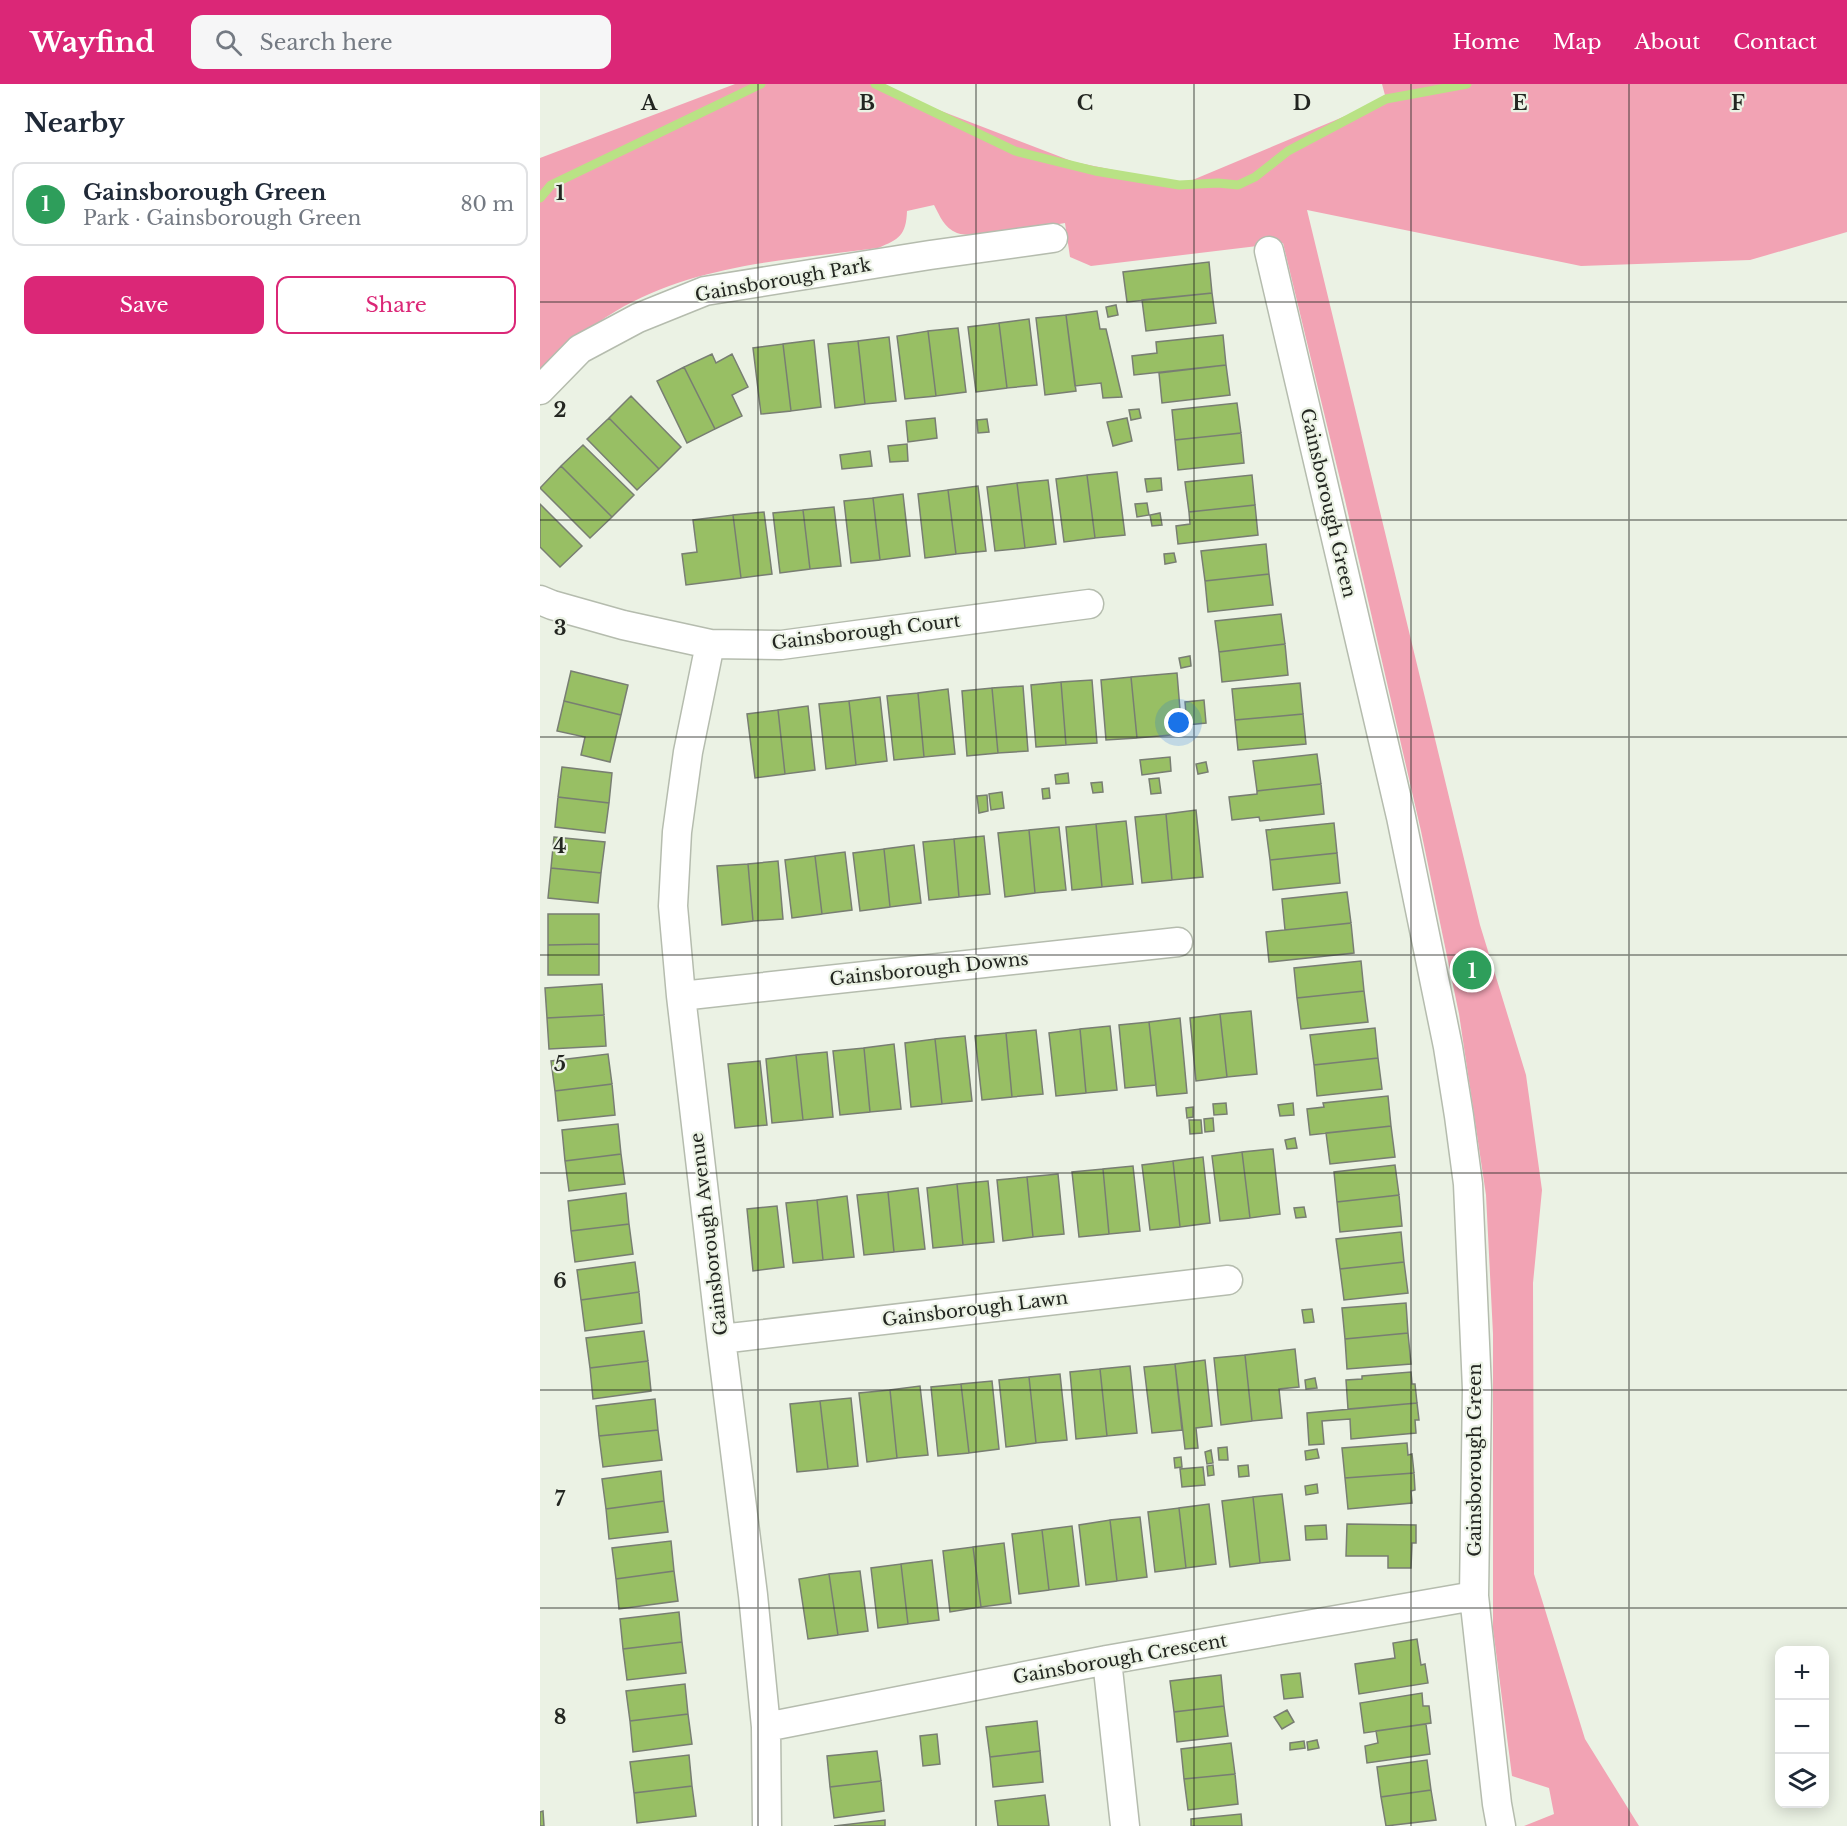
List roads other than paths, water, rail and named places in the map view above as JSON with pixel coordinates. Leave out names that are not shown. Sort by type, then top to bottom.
[{"type":"street","name":"Gainsborough Park","points":[[540,390],[580,350],[638,318],[705,291],[1053,238]]},
{"type":"street","name":"Gainsborough Green","points":[[1269,251],[1401,816],[1448,1047],[1459,1116],[1468,1184],[1477,1389],[1474,1596],[1501,1826]]},
{"type":"street","name":"Gainsborough Court","points":[[540,600],[623,625],[710,644],[781,645],[1089,604]]},
{"type":"street","name":"Gainsborough Avenue","points":[[710,644],[688,752],[677,832],[673,906],[681,996],[753,1595],[766,1727],[767,1826]]},
{"type":"street","name":"Gainsborough Downs","points":[[681,996],[1178,942]]},
{"type":"street","name":"Gainsborough Lawn","points":[[721,1339],[1228,1280]]},
{"type":"street","name":"Gainsborough Crescent","points":[[766,1727],[1107,1660],[1474,1596]]},
{"type":"street","points":[[1107,1660],[1125,1826]]},
{"type":"waterway","points":[[540,198],[551,185],[761,84]]},
{"type":"waterway","points":[[875,84],[1015,151],[1095,171],[1179,185],[1218,183],[1238,185],[1255,177],[1288,151],[1386,99],[1467,84]]},
{"type":"place","name":"Gainsborough Green","points":[[1472,970]]}]
